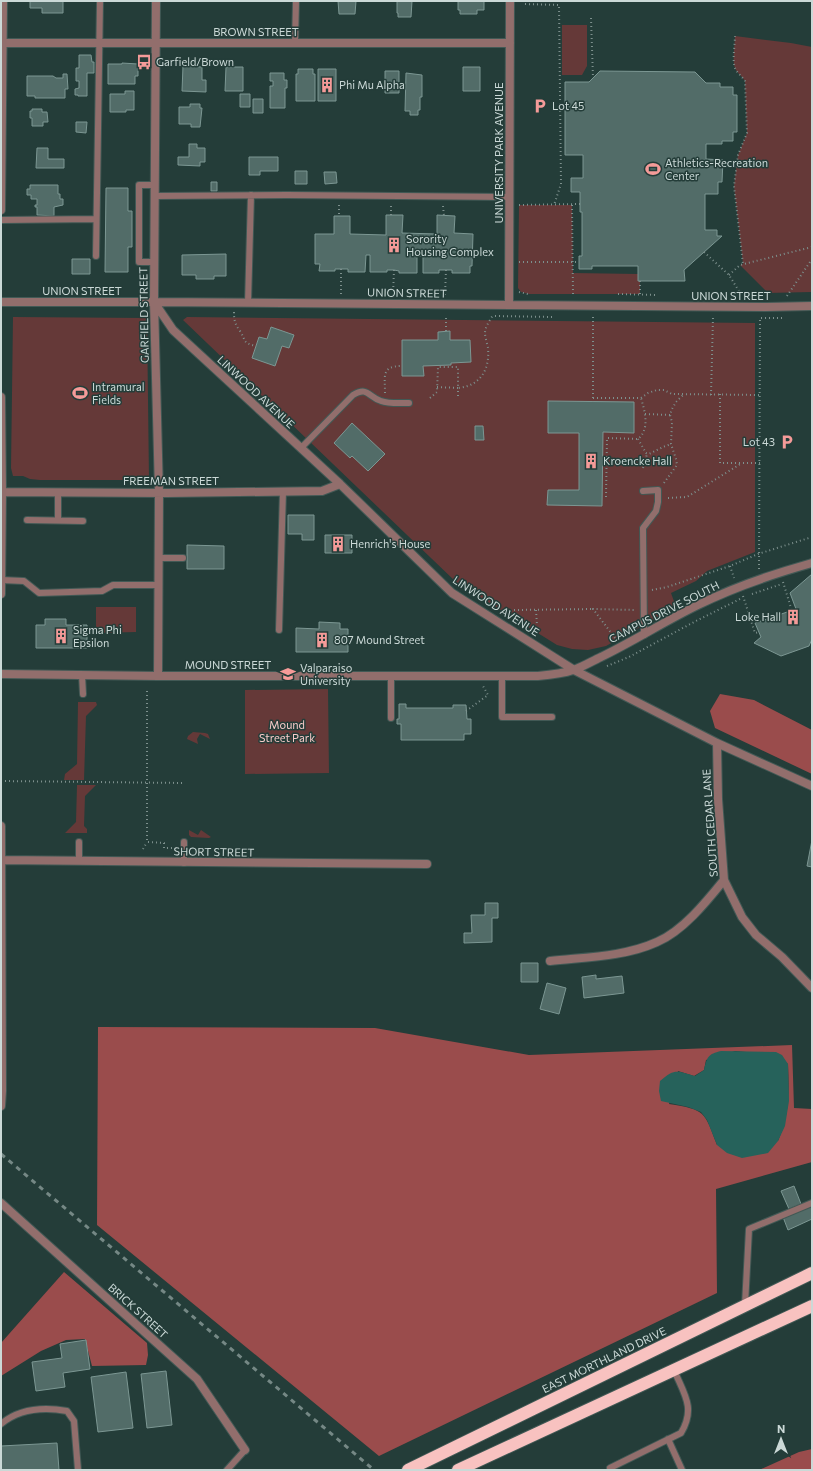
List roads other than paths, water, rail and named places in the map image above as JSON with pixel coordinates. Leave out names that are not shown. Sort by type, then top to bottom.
[{"type":"highway","name":"EAST MORTHLAND DRIVE","points":[[408,1470],[812,1273]]},
{"type":"highway","points":[[458,1470],[812,1306]]},
{"type":"street","points":[[1,210],[3,1]]},
{"type":"street","name":"GARFIELD STREET","points":[[156,1],[154,302],[159,492],[158,676]]},
{"type":"street","name":"UNIVERSITY PARK AVENUE","points":[[509,305],[510,1]]},
{"type":"street","name":"BROWN STREET","points":[[2,43],[510,43]]},
{"type":"street","name":"UNION STREET","points":[[1,302],[766,307],[812,306]]},
{"type":"street","name":"LINWOOD AVENUE","points":[[154,302],[173,330],[340,484],[452,593],[574,670],[717,743],[812,786]]},
{"type":"street","points":[[1,397],[1,594]]},
{"type":"street","name":"FREEMAN STREET","points":[[2,492],[283,492],[322,491],[340,484]]},
{"type":"street","name":"CAMPUS DRIVE SOUTH","points":[[574,670],[644,635],[697,605],[770,575],[812,563]]},
{"type":"street","name":"MOUND STREET","points":[[1,674],[158,676],[537,676],[557,674],[574,670]]},
{"type":"street","name":"SOUTH CEDAR LANE","points":[[717,743],[718,799],[724,880],[742,916],[756,935],[812,988]]},
{"type":"street","points":[[1,826],[1,1106]]},
{"type":"street","name":"SHORT STREET","points":[[1,860],[184,863],[427,864]]},
{"type":"street","points":[[550,961],[622,953],[658,942],[684,924],[709,900],[724,880]]},
{"type":"street","name":"BRICK STREET","points":[[1,1204],[197,1379],[245,1450]]},
{"type":"lane","points":[[96,256],[100,1]]},
{"type":"lane","points":[[295,43],[296,1]]},
{"type":"lane","points":[[155,185],[139,185],[139,262],[155,262]]},
{"type":"lane","points":[[155,196],[251,195],[510,197]]},
{"type":"lane","points":[[248,303],[251,195]]},
{"type":"lane","points":[[1,220],[96,219]]},
{"type":"lane","points":[[301,448],[353,395],[358,392],[365,391],[377,400],[385,402],[409,403]]},
{"type":"lane","points":[[643,491],[658,490],[656,511],[643,528],[644,635]]},
{"type":"lane","points":[[58,492],[58,520]]},
{"type":"lane","points":[[279,630],[283,492]]},
{"type":"lane","points":[[27,520],[83,521]]},
{"type":"lane","points":[[158,558],[183,558]]},
{"type":"lane","points":[[1,580],[24,581],[39,593],[102,591],[113,585],[158,585]]},
{"type":"lane","points":[[82,675],[83,694]]},
{"type":"lane","points":[[391,676],[391,718]]},
{"type":"lane","points":[[502,676],[502,717],[552,717]]},
{"type":"lane","points":[[79,842],[79,861]]},
{"type":"lane","points":[[184,845],[184,863]]},
{"type":"lane","points":[[745,1305],[749,1229],[812,1203]]},
{"type":"lane","points":[[610,1468],[681,1433],[687,1423],[689,1412],[687,1400],[674,1370]]},
{"type":"lane","points":[[1,1424],[15,1415],[33,1409],[56,1409],[67,1411],[74,1421],[78,1470]]},
{"type":"lane","points":[[668,1439],[682,1470]]},
{"type":"lane","points":[[227,1470],[245,1450]]},
{"type":"water","points":[[721,1051],[776,1052],[782,1055],[788,1064],[789,1101],[785,1126],[778,1141],[768,1153],[742,1158],[727,1153],[717,1145],[707,1120],[701,1112],[688,1107],[661,1101],[659,1091],[660,1081],[673,1072],[680,1072],[695,1076],[704,1070],[706,1062],[713,1053]]},
{"type":"railway","points":[[1,1154],[374,1470]]},
{"type":"place","name":"Garfield/Brown","points":[[144,62]]},
{"type":"place","name":"Phi Mu Alpha","points":[[327,85]]},
{"type":"place","name":"Lot 45","points":[[540,106]]},
{"type":"place","name":"Athletics-Recreation Center","points":[[653,169]]},
{"type":"place","name":"Sorority Housing Complex","points":[[394,245]]},
{"type":"place","name":"Intramural Fields","points":[[80,393]]},
{"type":"place","name":"Lot 43","points":[[787,442]]},
{"type":"place","name":"Kroencke Hall","points":[[591,461]]},
{"type":"place","name":"Henrich's House","points":[[338,544]]},
{"type":"place","name":"Loke Hall","points":[[793,617]]},
{"type":"place","name":"Sigma Phi Epsilon","points":[[61,636]]},
{"type":"place","name":"807 Mound Street","points":[[322,640]]},
{"type":"place","name":"Valparaiso University","points":[[288,674]]},
{"type":"park label","name":"Mound Street Park","points":[[287,731]]}]
